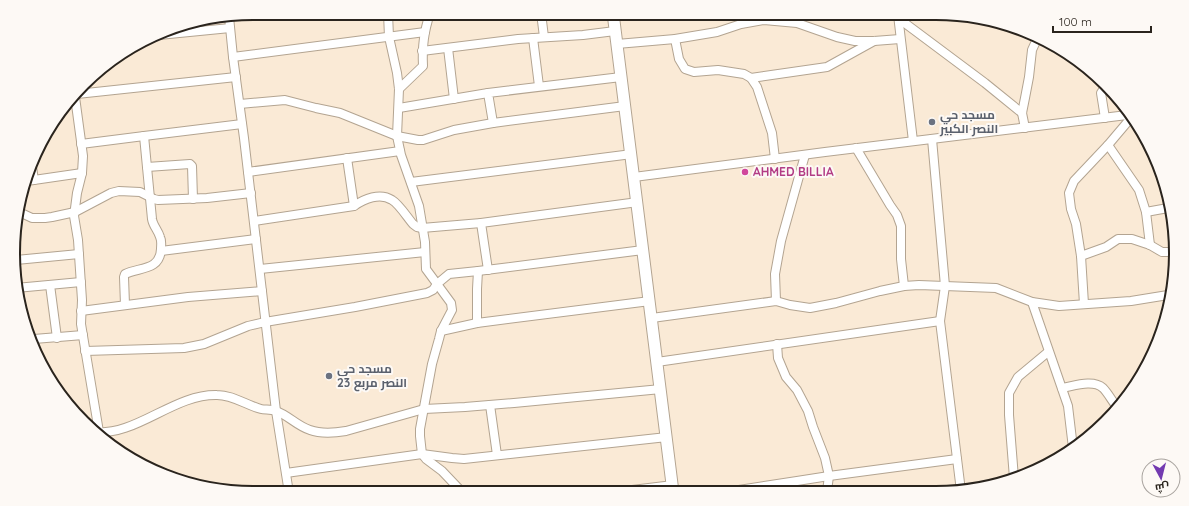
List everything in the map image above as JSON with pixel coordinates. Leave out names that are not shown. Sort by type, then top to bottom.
[{"type":"main road","points":[[614,20],[673,486]]},
{"type":"street","points":[[388,20],[389,36],[399,89],[397,136],[400,151],[419,206],[426,269],[452,307],[442,331],[432,364],[420,436],[422,454],[442,471],[456,486]]},
{"type":"street","points":[[399,89],[422,68],[422,51],[428,20]]},
{"type":"street","points":[[542,20],[544,37]]},
{"type":"street","points":[[617,44],[716,32],[752,20]]},
{"type":"street","points":[[780,20],[837,38],[855,41],[900,39]]},
{"type":"street","points":[[898,20],[913,141]]},
{"type":"street","points":[[903,20],[985,82],[1022,113]]},
{"type":"street","points":[[229,21],[276,411],[288,486]]},
{"type":"street","points":[[175,33],[230,28]]},
{"type":"street","points":[[422,51],[533,38],[583,35],[616,31]]},
{"type":"street","points":[[233,57],[425,32]]},
{"type":"street","points":[[533,38],[539,86]]},
{"type":"street","points":[[675,38],[679,59],[685,69],[694,72],[718,70],[744,74],[751,78],[757,87],[766,113],[772,133],[775,158]]},
{"type":"street","points":[[751,78],[827,68],[874,41]]},
{"type":"street","points":[[1025,128],[1022,113],[1029,77],[1032,50],[1036,43]]},
{"type":"street","points":[[448,48],[454,99]]},
{"type":"street","points":[[83,93],[236,76]]},
{"type":"street","points":[[399,108],[488,93],[621,77]]},
{"type":"street","points":[[1103,90],[1101,93],[1105,118]]},
{"type":"street","points":[[488,93],[493,123]]},
{"type":"street","points":[[240,104],[285,100],[340,113],[397,136],[418,140],[423,140],[454,130],[493,123],[625,106]]},
{"type":"street","points":[[76,102],[83,156],[82,173],[77,193],[75,212],[82,300],[81,324],[97,426]]},
{"type":"street","points":[[634,177],[805,154],[1124,115]]},
{"type":"street","points":[[1084,304],[1081,256],[1069,193],[1074,181],[1108,146],[1128,121]]},
{"type":"street","points":[[81,144],[242,124]]},
{"type":"street","points":[[126,305],[125,274],[151,266],[159,258],[161,251],[160,237],[153,223],[144,136]]},
{"type":"street","points":[[932,139],[945,286],[940,320],[960,485]]},
{"type":"street","points":[[1108,146],[1139,190],[1146,212],[1150,245]]},
{"type":"street","points":[[856,148],[897,215],[901,226],[901,259],[904,286]]},
{"type":"street","points":[[248,172],[400,151]]},
{"type":"street","points":[[411,182],[632,154]]},
{"type":"street","points":[[776,301],[776,274],[781,242],[805,154]]},
{"type":"street","points":[[347,158],[354,206]]},
{"type":"street","points":[[147,168],[192,165],[193,199]]},
{"type":"street","points":[[31,180],[82,173]]},
{"type":"street","points":[[23,214],[32,218],[45,218],[75,212],[111,193],[119,191],[140,192],[158,200],[193,199],[251,193]]},
{"type":"street","points":[[254,221],[354,206],[365,199],[376,197],[386,197],[393,201],[415,226],[422,228],[481,223],[638,202]]},
{"type":"street","points":[[1146,212],[1165,209]]},
{"type":"street","points":[[481,223],[488,270]]},
{"type":"street","points":[[161,251],[256,239]]},
{"type":"street","points":[[1081,256],[1106,248],[1118,239],[1132,239],[1150,245],[1162,252],[1169,252]]},
{"type":"street","points":[[86,351],[184,348],[204,344],[248,326],[265,322],[427,293],[433,290],[448,274],[644,250]]},
{"type":"street","points":[[260,269],[425,252]]},
{"type":"street","points":[[20,260],[79,254]]},
{"type":"street","points":[[477,323],[478,271]]},
{"type":"street","points":[[23,287],[81,282]]},
{"type":"street","points":[[50,285],[57,338]]},
{"type":"street","points":[[652,318],[776,301],[810,308],[904,286],[996,288],[1032,302],[1059,306],[1131,301],[1165,295]]},
{"type":"street","points":[[81,311],[188,297],[262,291]]},
{"type":"street","points":[[442,331],[477,323],[650,301]]},
{"type":"street","points":[[1032,302],[1048,352],[1068,406],[1073,441]]},
{"type":"street","points":[[657,362],[940,320]]},
{"type":"street","points":[[37,339],[83,335]]},
{"type":"street","points":[[777,344],[778,358],[786,377],[797,390],[808,411],[825,458],[829,476],[828,486]]},
{"type":"street","points":[[1014,473],[1009,415],[1009,394],[1018,377],[1048,352]]},
{"type":"street","points":[[1062,388],[1098,384],[1104,388],[1114,403]]},
{"type":"street","points":[[105,433],[121,430],[170,407],[207,396],[216,395],[229,396],[260,408],[276,411],[311,431],[334,433],[424,409],[490,405],[661,389]]},
{"type":"street","points":[[490,405],[497,455]]},
{"type":"street","points":[[286,473],[422,454],[464,459],[667,437]]},
{"type":"street","points":[[775,486],[829,476],[958,459]]},
{"type":"place","name":"مسجد حي النصر الكبير","points":[[932,122]]},
{"type":"place","name":"AHMED BILLIA","points":[[745,172]]},
{"type":"place","name":"مسجد حي النصر مربع 23","points":[[329,376]]}]
